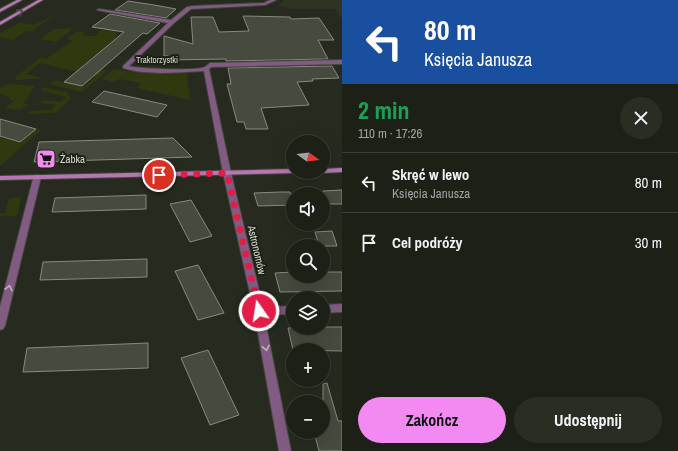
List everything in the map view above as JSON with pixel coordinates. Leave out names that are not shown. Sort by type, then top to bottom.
[{"type":"street","points":[[0,11],[20,0]]},
{"type":"street","points":[[0,24],[41,0]]},
{"type":"street","points":[[98,10],[172,22],[191,7],[265,4],[274,0]]},
{"type":"street","name":"Traktorzystki","points":[[172,22],[125,67],[140,70],[206,69],[210,65],[342,62]]},
{"type":"street","points":[[206,69],[227,173]]},
{"type":"street","points":[[330,171],[342,170]]},
{"type":"street","points":[[0,178],[286,172]]},
{"type":"street","name":"Astronomów","points":[[227,173],[259,311],[285,451]]},
{"type":"street","points":[[0,326],[37,177]]},
{"type":"street","points":[[330,309],[342,308]]},
{"type":"street","points":[[259,311],[286,310]]},
{"type":"shaded area","points":[[284,0],[342,0],[342,19],[335,9],[292,9],[278,6]]},
{"type":"green space","points":[[55,15],[30,32],[26,31],[13,40],[0,37],[0,33],[20,23],[34,25]]},
{"type":"green space","points":[[74,28],[56,42],[40,39],[54,29]]},
{"type":"green space","points":[[116,29],[116,38],[82,66],[107,71],[82,92],[50,84],[55,80],[84,87],[96,76],[39,63],[26,74],[44,78],[16,80],[15,77],[40,58],[46,59],[72,41],[67,39],[76,32],[84,32],[83,36],[95,36],[99,31]]},
{"type":"green space","points":[[114,69],[137,73],[187,73],[190,100],[137,88],[141,83],[119,79],[114,82],[102,79]]},
{"type":"green space","points":[[12,84],[35,86],[23,103],[28,104],[21,110],[5,108],[14,101],[8,99],[10,97],[0,94],[0,88],[5,85]]},
{"type":"green space","points":[[42,87],[66,92],[71,99],[55,113],[26,114],[29,111],[51,110],[56,105],[41,103],[43,100],[61,102],[66,97],[41,90]]},
{"type":"green space","points":[[36,129],[41,130],[0,166],[0,137],[20,143]]},
{"type":"green space","points":[[21,197],[18,214],[14,216],[0,216],[0,213],[5,213],[9,198]]},
{"type":"building","points":[[128,1],[176,9],[166,18],[115,10]]},
{"type":"building","points":[[110,14],[160,23],[147,34],[143,33],[82,86],[64,82],[124,32],[92,27]]},
{"type":"building","points":[[243,16],[290,17],[291,19],[319,18],[334,40],[318,40],[328,59],[226,61],[226,59],[168,60],[168,56],[164,56],[164,36],[193,44],[191,17],[213,17],[219,32],[249,31]]},
{"type":"building","points":[[332,66],[339,78],[312,79],[313,81],[297,82],[309,105],[261,108],[268,129],[246,129],[244,122],[237,122],[227,84],[231,84],[228,68]]},
{"type":"building","points":[[104,91],[167,105],[157,117],[92,102]]},
{"type":"building","points":[[0,119],[36,129],[20,142],[0,136]]},
{"type":"building","points":[[173,138],[192,157],[34,162],[39,142]]},
{"type":"building","points":[[342,190],[342,204],[330,204],[330,191]]},
{"type":"building","points":[[286,192],[286,205],[258,206],[254,193]]},
{"type":"building","points":[[146,195],[146,209],[52,212],[55,198]]},
{"type":"building","points":[[191,200],[212,236],[190,242],[170,204]]},
{"type":"building","points":[[332,231],[337,246],[330,246],[330,239],[317,239],[315,232]]},
{"type":"building","points":[[147,259],[147,277],[40,280],[43,262]]},
{"type":"building","points":[[198,265],[224,313],[198,320],[175,271]]},
{"type":"building","points":[[286,272],[286,283],[330,283],[330,272],[342,272],[342,291],[280,292],[275,273]]},
{"type":"building","points":[[330,327],[342,327],[342,351],[330,351],[330,343],[291,343],[290,335],[330,335]]},
{"type":"building","points":[[148,343],[148,368],[23,372],[27,348]]},
{"type":"building","points":[[208,350],[239,415],[210,425],[181,358]]},
{"type":"building","points":[[323,387],[328,387],[338,421],[342,421],[342,451],[319,451],[316,439],[330,439],[330,395],[323,395]]},
{"type":"place","name":"Żabka","points":[[46,159]]},
{"type":"route","points":[[159,175],[227,173],[259,311]]}]
